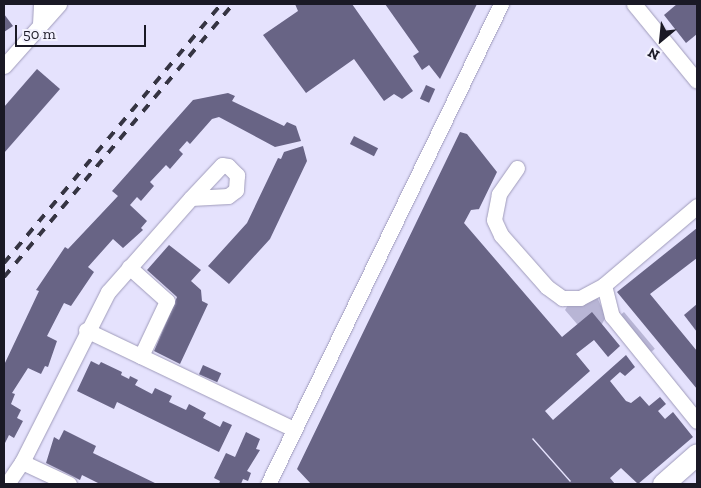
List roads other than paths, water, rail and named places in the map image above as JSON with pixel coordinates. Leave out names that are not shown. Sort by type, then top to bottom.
[{"type":"main road","points":[[663,484],[697,454]]},
{"type":"street","points":[[40,24],[41,4]]},
{"type":"street","points":[[4,66],[59,4]]},
{"type":"street","points":[[268,484],[501,4]]},
{"type":"street","points":[[634,4],[697,81]]},
{"type":"street","points":[[517,168],[504,183],[494,208],[494,220],[501,235],[547,288],[562,298],[580,298],[604,285],[697,206]]},
{"type":"street","points":[[7,484],[22,462],[86,330],[108,292],[191,198]]},
{"type":"street","points":[[129,267],[167,301],[141,356]]},
{"type":"street","points":[[604,285],[612,316],[697,421]]},
{"type":"street","points":[[86,330],[294,429]]},
{"type":"street","points":[[22,462],[69,484]]},
{"type":"railway","points":[[4,263],[221,4]]},
{"type":"railway","points":[[4,277],[233,4]]}]
